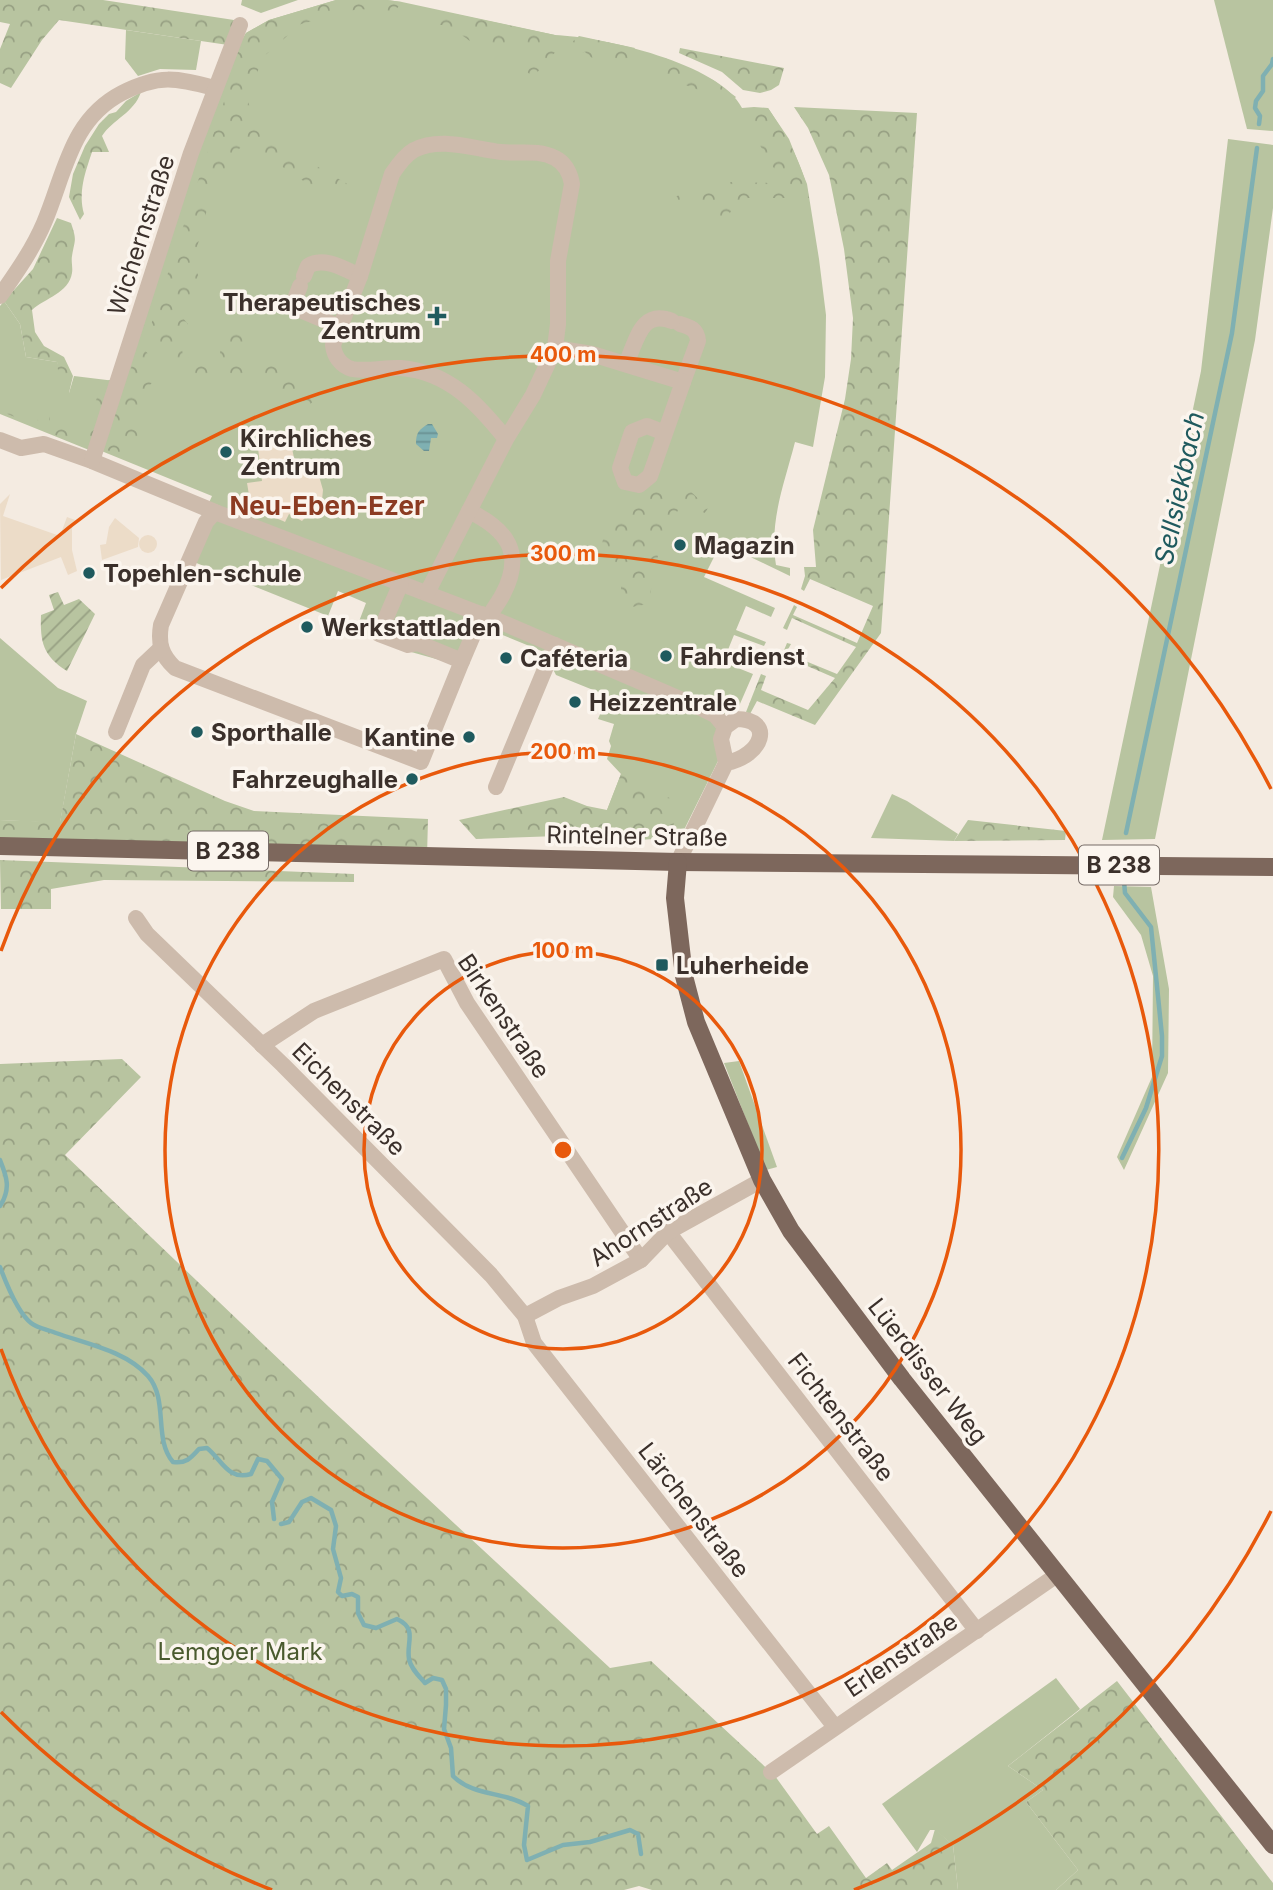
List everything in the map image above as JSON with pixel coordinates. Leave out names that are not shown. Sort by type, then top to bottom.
[{"type":"main road","name":"Rintelner Straße","points":[[0,846],[678,862],[1273,867]]},
{"type":"main road","name":"Lüerdisser Weg","points":[[678,862],[675,898],[684,976],[696,1022],[762,1180],[790,1231],[1057,1575],[1273,1845]]},
{"type":"street","name":"Wichernstraße","points":[[92,461],[214,88],[240,25]]},
{"type":"street","points":[[0,296],[26,258],[43,224],[78,136],[99,107],[137,85],[161,78],[180,79],[214,88]]},
{"type":"street","points":[[426,593],[506,439],[533,395],[555,348],[558,324],[558,261],[572,184],[570,174],[556,158],[538,152],[501,152],[455,144],[435,144],[414,150],[402,160],[389,181],[360,276],[333,345],[334,353],[344,365],[352,369],[400,368],[431,375],[466,394],[506,439]]},
{"type":"street","points":[[340,327],[300,310],[295,299],[302,281],[308,266],[318,262],[360,276]]},
{"type":"street","points":[[626,364],[646,322],[652,317],[661,316],[693,328],[697,335],[698,341],[665,433]]},
{"type":"street","points":[[555,348],[592,354],[683,382]]},
{"type":"street","points":[[0,440],[21,448],[44,444],[92,461],[215,512],[485,616],[715,715],[725,727]]},
{"type":"street","points":[[215,512],[206,522],[161,625],[161,648],[167,660],[175,668],[421,762],[462,661],[485,616],[505,591],[512,564],[505,535],[498,527],[469,511]]},
{"type":"street","points":[[401,583],[379,634],[408,645],[418,643],[462,661]]},
{"type":"street","points":[[496,787],[555,645]]},
{"type":"street","points":[[116,732],[143,665],[161,648]]},
{"type":"street","points":[[678,862],[726,762],[721,739],[725,727],[736,719],[750,722],[759,732],[757,747],[737,761],[726,762]]},
{"type":"street","name":"Eichenstraße","points":[[136,918],[147,934],[262,1045],[481,1265],[525,1316]]},
{"type":"street","name":"Birkenstraße","points":[[262,1045],[314,1011],[444,959],[467,1003],[641,1260]]},
{"type":"street","name":"Ahornstraße","points":[[525,1316],[559,1298],[593,1286],[641,1260],[668,1232],[762,1180]]},
{"type":"street","name":"Fichtenstraße","points":[[668,1232],[977,1631]]},
{"type":"street","name":"Lärchenstraße","points":[[525,1316],[534,1343],[835,1727]]},
{"type":"street","name":"Erlenstraße","points":[[771,1772],[1057,1575]]},
{"type":"green space","points":[[0,0],[103,0],[234,20],[228,45],[59,20],[42,40],[11,88],[0,83],[0,49],[10,24],[0,22]]},
{"type":"green space","points":[[242,0],[298,0],[261,13],[241,5]]},
{"type":"green space","points":[[336,0],[402,2],[555,35],[601,41],[658,55],[710,78],[730,92],[742,108],[768,108],[789,139],[807,184],[819,259],[826,315],[825,377],[813,447],[795,442],[776,518],[776,565],[790,568],[790,576],[721,543],[704,577],[775,608],[771,617],[746,606],[736,630],[766,642],[764,646],[734,635],[723,662],[753,674],[736,713],[725,713],[718,735],[719,759],[681,836],[669,835],[607,810],[621,774],[607,759],[614,724],[598,719],[608,696],[556,675],[544,652],[473,623],[454,664],[355,632],[366,603],[338,591],[328,616],[184,558],[212,496],[99,450],[230,60],[246,33],[269,20]]},
{"type":"green space","points":[[336,0],[402,2],[395,11],[358,9],[301,24],[263,57],[247,100],[259,126],[286,148],[349,185],[351,192],[343,200],[300,179],[263,152],[242,145],[211,196],[194,261],[200,282],[195,304],[181,304],[182,317],[188,324],[185,335],[181,338],[183,357],[219,363],[228,314],[241,317],[242,329],[260,344],[260,349],[238,354],[243,361],[260,363],[286,360],[316,389],[317,399],[310,404],[246,378],[230,382],[189,375],[139,334],[142,325],[150,328],[236,65],[230,61],[246,33],[269,20]]},
{"type":"green space","points":[[1214,0],[1273,0],[1273,131],[1247,129]]},
{"type":"green space","points":[[440,11],[555,35],[561,39],[559,48],[533,77],[527,72],[543,46],[478,47],[448,25],[435,25]]},
{"type":"green space","points":[[126,30],[201,41],[196,70],[160,69],[138,76],[125,59]]},
{"type":"green space","points":[[579,36],[635,48],[624,67],[613,66],[593,59],[585,52],[566,54],[571,43]]},
{"type":"green space","points":[[680,48],[784,68],[779,85],[771,90],[760,93],[743,90],[722,72],[679,53]]},
{"type":"green space","points":[[665,58],[713,80],[736,97],[727,106],[701,91],[660,75]]},
{"type":"green space","points":[[141,92],[134,105],[102,136],[109,152],[92,152],[83,183],[84,214],[80,220],[69,197],[73,174],[85,146],[109,114],[116,112],[126,101]]},
{"type":"green space","points":[[794,107],[917,113],[881,633],[815,725],[757,701],[750,714],[746,712],[761,674],[766,676],[761,690],[808,710],[835,678],[782,655],[787,643],[791,644],[786,653],[837,674],[856,647],[792,618],[787,630],[783,628],[794,605],[797,607],[793,615],[857,643],[873,606],[810,579],[804,591],[801,589],[805,576],[804,567],[816,567],[813,530],[845,399],[853,318],[844,249],[829,175],[808,128]]},
{"type":"green space","points":[[742,108],[768,108],[781,129],[799,162],[809,198],[747,198],[735,204],[722,227],[709,220],[698,206],[681,207],[672,198],[687,192],[720,193],[725,182],[777,183],[780,178],[745,121]]},
{"type":"green space","points":[[1228,139],[1273,145],[1273,208],[1255,340],[1155,839],[1102,840],[1201,371]]},
{"type":"green space","points":[[57,218],[71,223],[74,233],[72,273],[66,286],[32,310],[35,332],[44,346],[64,357],[73,376],[69,393],[61,394],[57,362],[26,357],[20,324],[4,301],[33,269]]},
{"type":"green space","points":[[4,301],[20,324],[26,357],[57,362],[69,393],[74,376],[115,381],[89,450],[0,414],[0,306]]},
{"type":"green space","points":[[139,345],[160,365],[145,395],[134,443],[121,456],[104,446]]},
{"type":"green space","points":[[109,380],[115,381],[93,449],[50,433],[49,415],[53,415],[58,427],[83,430],[103,384]]},
{"type":"green space","points":[[0,403],[38,420],[40,427],[0,411]]},
{"type":"green space","points":[[658,485],[687,488],[708,508],[705,513],[681,503],[658,556],[648,604],[621,609],[621,565],[598,561],[604,535],[631,494]]},
{"type":"green space","points":[[58,592],[64,605],[79,599],[95,614],[67,671],[48,654],[41,633],[41,615],[54,610],[49,595]]},
{"type":"green space","points":[[0,638],[58,688],[87,701],[76,734],[60,823],[0,820]]},
{"type":"green space","points":[[76,734],[225,801],[254,811],[428,819],[427,856],[0,838],[0,820],[60,822]]},
{"type":"green space","points":[[629,767],[644,788],[683,803],[669,835],[637,840],[580,833],[476,839],[459,820],[564,797],[607,810],[621,774]]},
{"type":"green space","points":[[892,794],[958,834],[954,841],[871,838]]},
{"type":"green space","points":[[968,820],[1066,831],[1065,840],[954,841]]},
{"type":"green space","points":[[0,860],[354,874],[354,882],[104,880],[51,889],[51,909],[1,909]]},
{"type":"green space","points":[[1114,886],[1151,887],[1169,989],[1168,1073],[1124,1170],[1117,1157],[1152,1077],[1153,976],[1141,935],[1113,897]]},
{"type":"green space","name":"Lemgoer Mark","points":[[122,1059],[141,1077],[65,1155],[329,1407],[610,1668],[651,1661],[775,1776],[817,1834],[829,1826],[866,1878],[887,1863],[892,1870],[931,1843],[935,1829],[953,1845],[958,1890],[652,1890],[639,1886],[624,1890],[0,1890],[0,1064]]},
{"type":"green space","points":[[739,1061],[777,1167],[766,1170],[724,1063]]},
{"type":"green space","points":[[1056,1678],[1080,1709],[1008,1766],[1043,1790],[1026,1802],[1078,1870],[1056,1890],[958,1890],[953,1845],[935,1830],[930,1830],[917,1852],[882,1804]]},
{"type":"green space","points":[[1117,1681],[1273,1883],[1273,1890],[1056,1890],[1078,1870],[1026,1802],[1043,1790],[1008,1766]]},
{"type":"shaded area","points":[[264,436],[281,443],[282,446],[292,448],[294,458],[317,469],[323,490],[322,500],[302,521],[289,514],[285,522],[263,513],[250,501],[247,483],[262,481],[258,448]]},
{"type":"shaded area","points":[[10,494],[3,516],[60,536],[67,517],[75,520],[72,550],[77,571],[68,575],[61,557],[1,580],[0,504]]},
{"type":"shaded area","points":[[115,518],[139,538],[138,547],[102,560],[100,545],[106,544],[109,527]]},
{"type":"shaded area","points":[[148,535],[154,538],[157,544],[154,550],[148,553],[142,550],[139,544],[142,538]]},
{"type":"water","points":[[428,424],[432,424],[438,434],[437,438],[431,438],[429,451],[424,451],[416,444],[417,434]]},
{"type":"waterway","name":"Sellsiekbach","points":[[1259,124],[1256,101],[1263,91],[1263,76],[1273,59]]},
{"type":"waterway","name":"Sellsiekbach","points":[[1126,833],[1232,333],[1257,148]]},
{"type":"waterway","name":"Sellsiekbach","points":[[1122,1158],[1146,1108],[1162,1056],[1151,927],[1125,893],[1124,881]]},
{"type":"waterway","points":[[0,1160],[7,1183],[6,1194],[0,1206]]},
{"type":"waterway","points":[[0,1267],[17,1305],[31,1323],[117,1354],[139,1367],[148,1376],[158,1396],[164,1442],[173,1462],[185,1461],[199,1449],[207,1448],[231,1472],[243,1475],[251,1474],[258,1459],[267,1461],[282,1479],[272,1502],[274,1519]]},
{"type":"waterway","points":[[281,1524],[289,1522],[302,1502],[311,1498],[331,1510],[336,1526],[333,1549],[341,1578],[338,1592],[342,1596],[352,1594],[358,1597],[358,1613],[364,1625],[376,1628],[397,1619],[407,1627],[410,1636],[408,1653],[413,1669],[425,1683],[433,1678],[442,1680],[446,1689],[444,1729],[451,1748],[453,1776],[470,1787],[528,1806],[524,1845],[527,1860],[563,1845],[590,1842],[630,1830],[638,1834],[641,1854]]},
{"type":"place","name":"Therapeutisches Zentrum","points":[[437,316]]},
{"type":"place","name":"Kirchliches Zentrum","points":[[226,452]]},
{"type":"place","name":"Magazin","points":[[680,545]]},
{"type":"place","name":"Topehlen-schule","points":[[89,573]]},
{"type":"place","name":"Werkstattladen","points":[[307,627]]},
{"type":"place","name":"Fahrdienst","points":[[666,656]]},
{"type":"place","name":"Caféteria","points":[[506,658]]},
{"type":"place","name":"Heizzentrale","points":[[575,702]]},
{"type":"place","name":"Sporthalle","points":[[197,732]]},
{"type":"place","name":"Kantine","points":[[469,737]]},
{"type":"place","name":"Fahrzeughalle","points":[[412,779]]},
{"type":"place","name":"Luherheide","points":[[662,965]]},
{"type":"district","name":"Neu-Eben-Ezer","points":[[327,505]]}]
